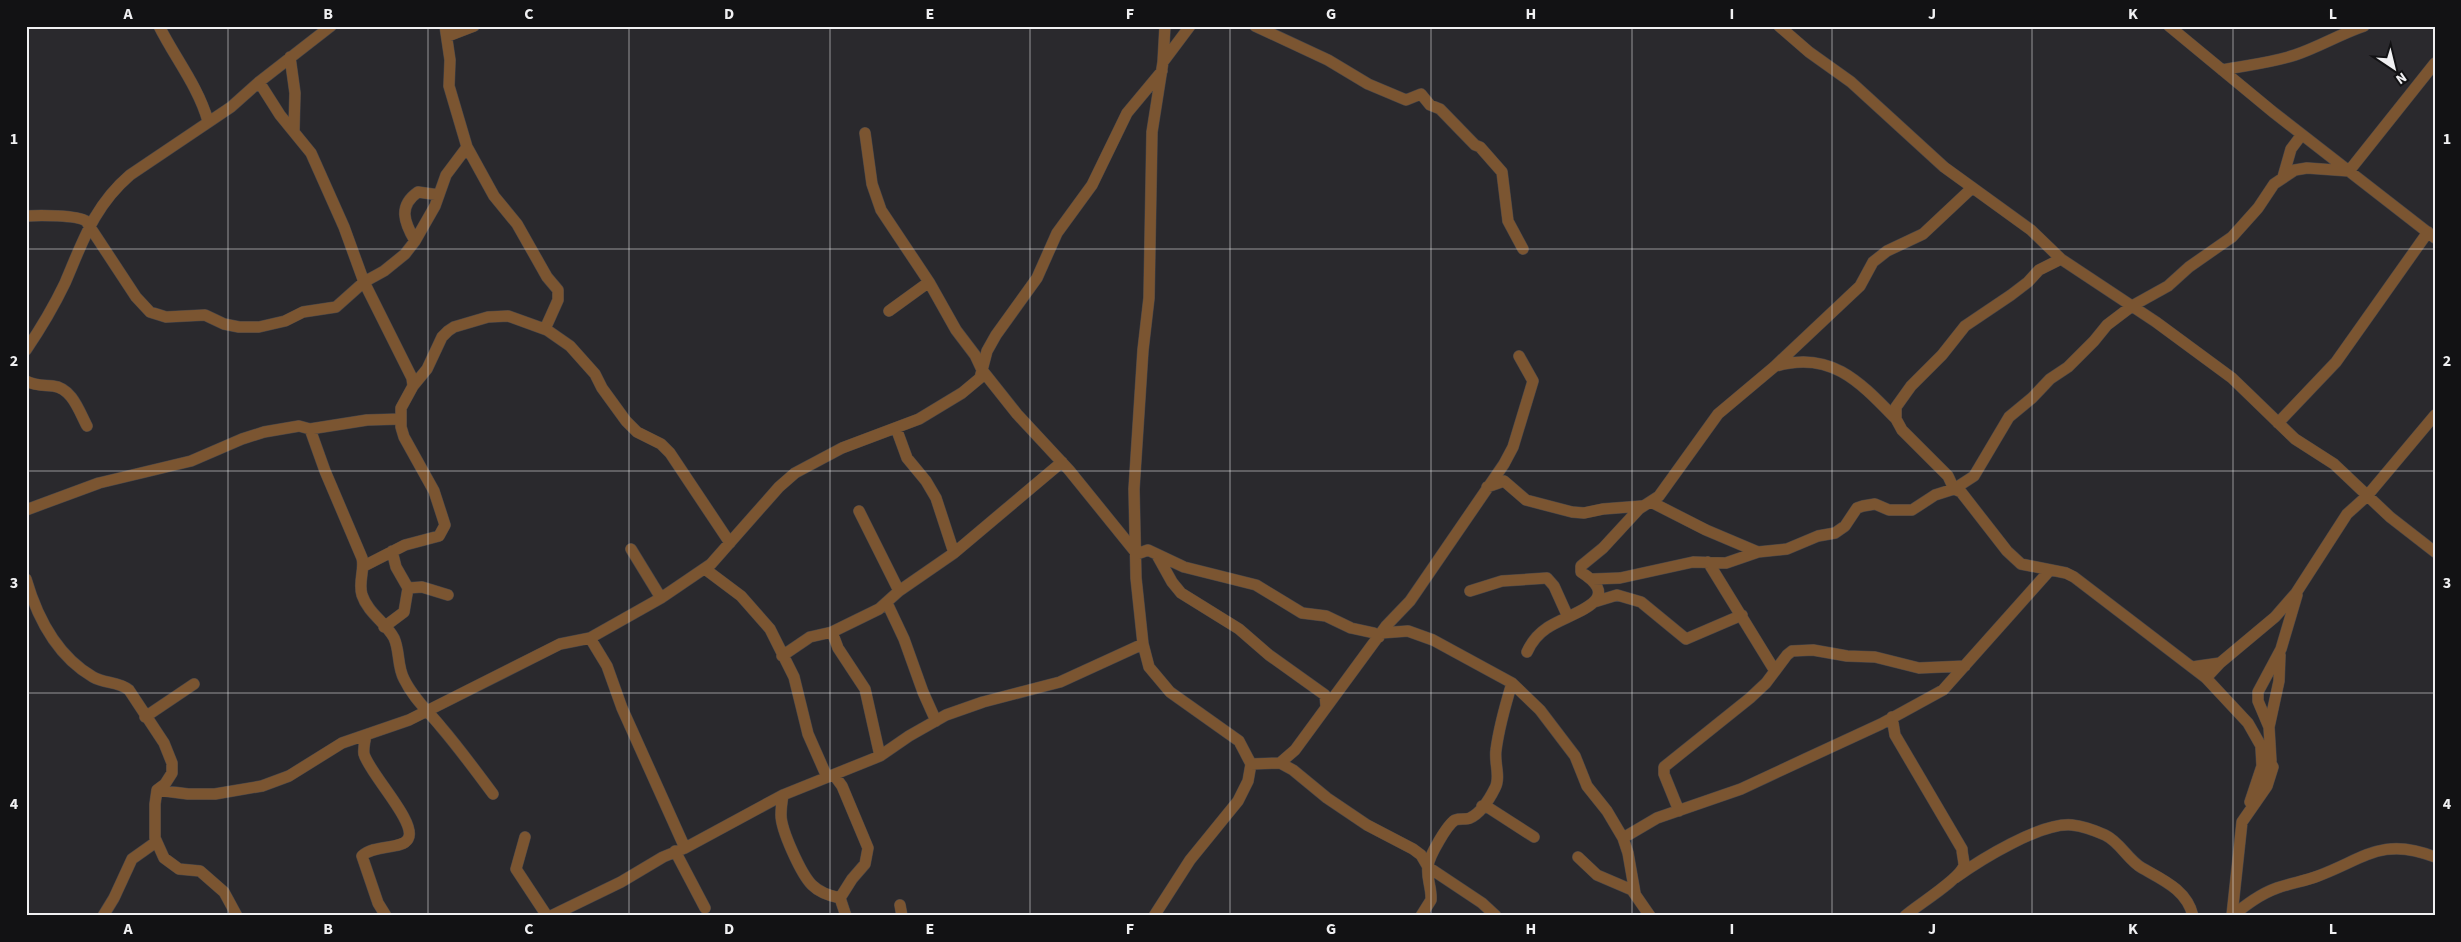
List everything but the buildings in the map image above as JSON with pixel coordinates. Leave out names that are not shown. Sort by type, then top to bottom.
[{"type":"street","points":[[159,26],[173,53],[196,89],[208,121]]},
{"type":"street","points":[[308,43],[316,26]]},
{"type":"street","points":[[26,350],[55,303],[90,225],[103,202],[115,188],[130,175],[177,145],[208,121],[232,107],[258,82],[331,26]]},
{"type":"street","points":[[474,26],[446,31],[450,86],[467,147],[494,196],[517,224],[547,278],[558,290],[558,300],[545,329]]},
{"type":"street","points":[[1154,916],[1190,860],[1238,801],[1248,781],[1251,764],[1238,741],[1170,692],[1149,668],[1143,644],[1136,578],[1137,554],[1134,490],[1143,350],[1149,298],[1152,132],[1162,67],[1165,26]]},
{"type":"street","points":[[158,790],[188,794],[215,794],[262,786],[290,776],[342,743],[396,726],[477,688],[560,644],[590,638],[661,598],[705,569],[794,473],[842,448],[896,428],[948,403],[973,385],[980,378],[987,351],[996,335],[1037,278],[1057,233],[1096,178],[1127,113],[1190,26]]},
{"type":"street","points":[[1255,26],[1328,60],[1368,84],[1406,100],[1421,94],[1430,105],[1440,109],[1486,152],[1502,172],[1508,221],[1524,249]]},
{"type":"street","points":[[1779,26],[1851,82],[1944,167],[2031,230],[2061,259],[2132,306],[2232,378],[2304,446],[2323,455],[2412,536],[2434,551]]},
{"type":"street","points":[[2169,26],[2305,137],[2431,235],[2336,362],[2278,423]]},
{"type":"street","points":[[2222,70],[2261,64],[2296,55],[2338,35],[2364,26]]},
{"type":"street","points":[[290,57],[296,93],[294,130]]},
{"type":"street","points":[[2349,171],[2435,63]]},
{"type":"street","points":[[258,82],[280,115],[311,153],[344,227],[364,282],[409,372],[413,386]]},
{"type":"street","points":[[865,133],[872,184],[881,210],[929,282],[956,330],[975,354],[982,370],[1017,414],[1062,462],[1137,554]]},
{"type":"street","points":[[2283,177],[2291,149],[2300,137],[2305,137]]},
{"type":"street","points":[[26,216],[78,218],[85,220],[136,297],[150,312],[158,316],[205,315],[224,324],[239,327],[259,327],[285,321],[303,312],[336,308],[364,282],[384,271],[405,254],[415,241],[439,195],[446,175],[467,147]]},
{"type":"street","points":[[1972,188],[1923,234],[1887,250],[1873,262],[1860,286],[1774,367],[1718,414],[1659,496],[1622,525],[1603,548],[1583,562],[1580,568],[1581,572],[1593,579],[1620,578],[1662,567],[1692,562],[1726,563],[1758,552],[1787,549],[1818,536],[1835,533],[1845,526],[1857,508],[1863,506],[1875,504],[1889,510],[1910,510],[1935,495],[1954,489],[1974,476],[2009,417],[2032,398],[2050,379],[2068,367],[2107,325],[2132,306],[2168,286],[2189,267],[2232,237],[2258,208],[2267,192],[2283,177],[2295,170],[2307,168],[2349,171]]},
{"type":"street","points":[[415,241],[404,212],[407,201],[418,192],[439,195]]},
{"type":"street","points":[[1896,419],[1896,407],[1906,392],[1942,354],[1965,326],[2028,282],[2038,270],[2061,259]]},
{"type":"street","points":[[889,311],[929,282]]},
{"type":"street","points":[[364,566],[392,551],[439,536],[444,525],[434,491],[404,437],[401,408],[413,386],[427,369],[444,334],[454,327],[499,316],[545,329],[583,358],[626,421],[637,432],[661,444],[670,453],[730,543]]},
{"type":"street","points":[[1280,763],[1295,750],[1380,635],[1413,596],[1504,464],[1513,447],[1529,397],[1532,376],[1519,356]]},
{"type":"street","points":[[1774,367],[1791,362],[1808,361],[1838,369],[1854,378],[1896,419],[1910,438],[1948,476],[1954,489],[1961,492],[2016,560],[2031,568],[2050,570],[2074,577],[2206,678],[2248,723],[2271,761]]},
{"type":"street","points":[[26,381],[40,386],[60,388],[67,393],[87,426]]},
{"type":"street","points":[[2206,678],[2220,663],[2275,617],[2299,588],[2347,514],[2367,496],[2435,414]]},
{"type":"street","points":[[26,510],[99,483],[191,461],[251,435],[299,426],[310,429],[377,419],[401,419]]},
{"type":"street","points":[[896,428],[907,458],[926,481],[936,498],[954,553]]},
{"type":"street","points":[[310,429],[364,566],[361,578],[362,597],[393,636],[398,647],[403,678],[425,711],[440,725],[493,794]]},
{"type":"street","points":[[782,656],[810,637],[832,632],[887,603],[899,591],[954,553],[1062,462]]},
{"type":"street","points":[[1487,487],[1504,481],[1526,500],[1584,514],[1603,509],[1647,504],[1758,552]]},
{"type":"street","points":[[859,511],[899,591]]},
{"type":"street","points":[[631,549],[661,598]]},
{"type":"street","points":[[1137,554],[1148,550],[1184,567],[1249,583],[1302,613],[1326,616],[1351,628],[1380,635],[1408,631],[1419,634],[1477,662],[1512,683],[1540,710],[1559,732],[1574,756],[1588,786],[1607,811],[1623,838],[1628,853],[1635,893],[1650,916]]},
{"type":"street","points":[[384,627],[404,612],[408,588],[396,567],[392,551]]},
{"type":"street","points":[[1157,554],[1172,582],[1181,593],[1238,629],[1268,655],[1313,684],[1325,695],[1326,706]]},
{"type":"street","points":[[1708,562],[1742,615],[1774,671]]},
{"type":"street","points":[[705,569],[741,596],[764,619],[794,677],[808,734],[830,776],[842,786],[868,848],[865,864],[852,879],[840,898]]},
{"type":"street","points":[[1623,838],[1657,818],[1741,789],[1881,724],[1892,716],[1943,690],[2050,570]]},
{"type":"street","points":[[1470,591],[1502,581],[1547,578],[1554,586],[1568,617]]},
{"type":"street","points":[[1527,652],[1540,633],[1597,598],[1620,578]]},
{"type":"street","points":[[26,579],[37,614],[56,643],[92,676],[122,685],[129,690],[145,717],[164,743],[172,763],[172,772],[169,779],[158,790],[154,804],[156,842],[164,858],[170,864],[186,870],[200,871],[210,878],[224,892],[236,916]]},
{"type":"street","points":[[1593,579],[1597,598]]},
{"type":"street","points":[[408,588],[422,586],[448,595]]},
{"type":"street","points":[[2269,727],[2258,701],[2258,692],[2280,649],[2299,588]]},
{"type":"street","points":[[1597,598],[1617,595],[1641,602],[1686,639],[1742,615]]},
{"type":"street","points":[[887,603],[904,639],[923,692],[936,721]]},
{"type":"street","points":[[832,632],[838,648],[865,689],[880,756]]},
{"type":"street","points":[[590,638],[607,666],[622,708],[705,908]]},
{"type":"street","points":[[551,916],[621,882],[783,795],[880,756],[936,721],[983,702],[1060,682],[1143,644]]},
{"type":"street","points":[[2242,822],[2267,786],[2272,775],[2269,727],[2279,681],[2280,649]]},
{"type":"street","points":[[1679,811],[1664,774],[1664,768],[1766,684],[1774,671],[1792,651],[1813,650],[1847,656],[1875,657],[1919,668],[1965,666]]},
{"type":"street","points":[[2192,667],[2220,663]]},
{"type":"street","points":[[1422,916],[1431,900],[1428,867],[1431,856],[1452,823],[1457,819],[1470,818],[1482,806],[1498,780],[1496,749],[1501,716],[1512,683]]},
{"type":"street","points":[[145,717],[194,684]]},
{"type":"street","points":[[1892,716],[1895,735],[1962,849],[1964,866],[1954,878]]},
{"type":"street","points":[[366,735],[364,753],[375,775],[393,799],[406,824],[409,837],[402,844],[376,848],[362,856],[378,903],[386,916]]},
{"type":"street","points":[[2232,916],[2242,822],[2262,766],[2262,748]]},
{"type":"street","points":[[1251,764],[1280,763],[1293,770],[1327,798],[1367,825],[1413,849],[1421,855],[1428,867],[1482,903],[1496,916]]},
{"type":"street","points":[[783,795],[780,816],[792,851],[804,873],[812,886],[826,895],[840,898]]},
{"type":"street","points":[[1482,806],[1489,808],[1534,837]]},
{"type":"street","points":[[1905,916],[1982,859],[2027,836],[2058,826],[2072,825],[2106,836],[2136,864],[2172,885],[2185,897],[2191,906],[2193,916]]},
{"type":"street","points":[[525,837],[516,868],[547,916]]},
{"type":"street","points":[[102,916],[114,898],[132,859],[156,842]]},
{"type":"street","points":[[2232,916],[2265,893],[2317,877],[2373,851],[2390,848],[2421,852],[2435,857]]},
{"type":"street","points":[[1578,857],[1597,875],[1621,884],[1635,893]]},
{"type":"street","points":[[840,898],[846,916]]}]
